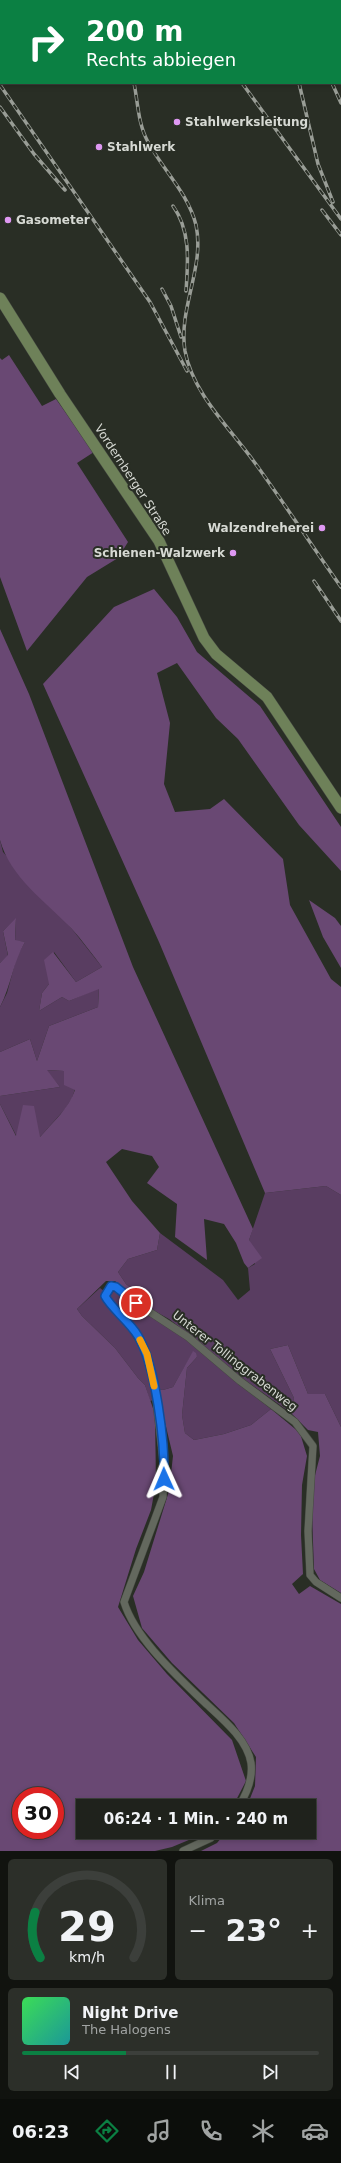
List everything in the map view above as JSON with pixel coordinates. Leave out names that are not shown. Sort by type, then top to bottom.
[{"type":"main road","name":"Vordernberger Straße","points":[[0,298],[60,394],[159,541],[204,638],[216,654],[267,698],[341,808]]},
{"type":"street","name":"Unterer Tollinggrabenweg","points":[[243,1799],[250,1782],[251,1763],[247,1751],[235,1733],[149,1646],[130,1616],[124,1602],[163,1497],[164,1469],[157,1404],[150,1365],[137,1335],[105,1296],[111,1286],[116,1287],[188,1337],[240,1381],[295,1422],[306,1434],[313,1446],[308,1531],[310,1575],[316,1582],[341,1598]]},
{"type":"street","points":[[183,1851],[210,1839]]},
{"type":"shaded area","points":[[9,355],[42,406],[56,399],[94,452],[77,463],[128,542],[118,558],[87,577],[27,651],[0,577],[0,358],[2,360]]},
{"type":"shaded area","points":[[154,589],[177,617],[197,652],[260,706],[341,827],[341,871],[299,825],[238,739],[216,718],[177,663],[157,673],[170,723],[164,784],[175,812],[210,809],[224,799],[283,859],[290,905],[331,979],[341,987],[341,1195],[326,1186],[265,1193],[159,942],[43,684],[114,607]]},
{"type":"shaded area","points":[[0,629],[29,694],[133,967],[253,1229],[249,1240],[262,1258],[248,1268],[244,1263],[236,1243],[224,1224],[204,1219],[207,1260],[175,1237],[177,1204],[147,1183],[159,1167],[152,1156],[122,1149],[106,1162],[132,1201],[160,1233],[157,1250],[128,1259],[118,1272],[126,1284],[151,1305],[149,1308],[115,1281],[106,1281],[77,1309],[82,1316],[115,1348],[145,1385],[155,1414],[156,1483],[151,1510],[136,1549],[118,1607],[138,1640],[167,1674],[232,1740],[246,1781],[237,1799],[76,1799],[76,1839],[191,1839],[172,1847],[155,1851],[0,1851],[0,1104],[16,1136],[23,1105],[34,1106],[40,1137],[65,1109],[75,1090],[64,1085],[64,1071],[47,1070],[60,1087],[0,1096],[0,1052],[30,1039],[37,1061],[49,1026],[98,1007],[99,989],[69,1001],[62,997],[39,1011],[42,993],[49,984],[44,960],[53,952],[76,982],[102,967],[71,928],[20,877],[5,853],[0,840]]},
{"type":"shaded area","points":[[0,840],[3,852],[72,929],[102,967],[76,982],[54,952],[49,984],[42,993],[39,1011],[62,997],[69,1001],[99,988],[98,1007],[49,1026],[37,1061],[30,1039],[0,1052],[0,1007],[7,993],[17,956],[25,942],[15,941],[16,919],[3,931],[8,956],[0,963]]},
{"type":"shaded area","points":[[309,900],[335,918],[341,926],[341,968],[323,937]]},
{"type":"shaded area","points":[[16,918],[15,940],[25,942],[0,1007],[0,963],[8,955],[3,931]]},
{"type":"shaded area","points":[[46,1070],[64,1071],[75,1089],[72,1098],[65,1109],[40,1137],[17,1137],[0,1104],[0,1096],[60,1087]]},
{"type":"shaded area","points":[[326,1186],[341,1195],[341,1427],[325,1394],[308,1394],[288,1345],[270,1349],[294,1398],[291,1413],[228,1368],[209,1350],[169,1319],[149,1308],[151,1305],[126,1284],[118,1272],[128,1259],[157,1250],[160,1233],[223,1280],[238,1300],[250,1290],[248,1268],[255,1264],[249,1240],[265,1193]]},
{"type":"shaded area","points":[[100,1288],[104,1291],[140,1345],[146,1360],[154,1400],[150,1401],[145,1385],[115,1348],[82,1316],[77,1309]]},
{"type":"shaded area","points":[[117,1291],[172,1328],[271,1409],[251,1425],[224,1434],[194,1440],[185,1433],[182,1415],[187,1368],[197,1357],[193,1352],[173,1387],[163,1390],[157,1389],[153,1365],[112,1302],[110,1296],[113,1292]]},
{"type":"shaded area","points":[[288,1345],[308,1394],[325,1394],[341,1427],[341,1593],[320,1580],[314,1569],[312,1514],[313,1483],[320,1456],[318,1432],[308,1430],[291,1413],[294,1398],[270,1349]]},
{"type":"shaded area","points":[[193,1351],[196,1353],[197,1357],[187,1368],[182,1415],[185,1433],[194,1440],[224,1434],[251,1425],[271,1409],[300,1433],[307,1456],[302,1485],[301,1535],[303,1574],[292,1584],[299,1594],[310,1586],[341,1604],[341,1851],[201,1851],[217,1843],[220,1839],[316,1839],[316,1799],[250,1799],[255,1786],[256,1757],[234,1723],[172,1663],[142,1628],[133,1596],[144,1572],[169,1491],[173,1456],[157,1389],[163,1390],[173,1387]]},
{"type":"railway","points":[[134,84],[140,121],[148,142],[187,202],[196,225],[198,241],[197,257],[185,319],[184,335],[185,351],[189,367],[204,396],[277,493],[341,587]]},
{"type":"railway","points":[[243,84],[341,219]]},
{"type":"railway","points":[[299,84],[318,164],[333,202]]},
{"type":"railway","points":[[332,84],[341,103]]},
{"type":"railway","points":[[0,85],[150,302],[187,371]]},
{"type":"railway","points":[[0,107],[34,154],[65,190]]},
{"type":"railway","points":[[173,206],[179,216],[186,236],[188,258],[186,291]]},
{"type":"railway","points":[[322,210],[341,235]]},
{"type":"railway","points":[[162,289],[171,306],[181,337]]},
{"type":"railway","points":[[314,581],[341,621]]},
{"type":"slow traffic","points":[[140,1340],[147,1354],[154,1386]]},
{"type":"place","name":"Stahlwerksleitung","points":[[177,122]]},
{"type":"place","name":"Stahlwerk","points":[[99,147]]},
{"type":"place","name":"Gasometer","points":[[8,220]]},
{"type":"place","name":"Walzendreherei","points":[[322,528]]},
{"type":"place","name":"Schienen-Walzwerk","points":[[233,553]]},
{"type":"route","points":[[136,1303],[116,1287],[111,1286],[105,1296],[130,1324],[147,1354],[157,1404],[163,1451],[164,1479]]}]
